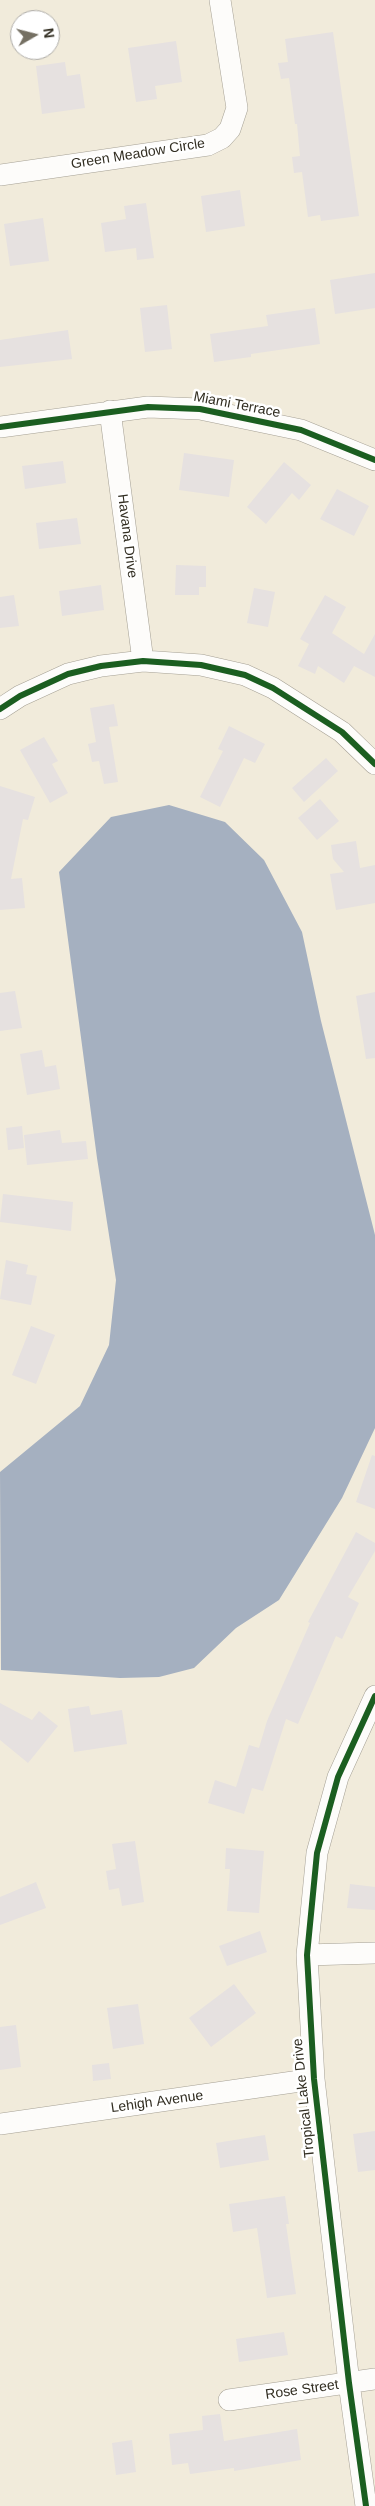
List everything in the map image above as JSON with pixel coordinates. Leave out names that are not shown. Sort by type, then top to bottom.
[{"type":"street","name":"Green Meadow Circle","points":[[0,175],[208,144],[222,138],[230,129],[237,108],[220,0]]},
{"type":"street","name":"Miami Terrace","points":[[0,427],[148,407],[200,409],[301,430],[375,460]]},
{"type":"street","name":"Havana Drive","points":[[110,411],[143,662]]},
{"type":"street","points":[[0,709],[20,696],[68,674],[101,666],[143,662],[201,665],[245,675],[273,688],[342,732],[375,764]]},
{"type":"street","name":"Tropical Lake Drive","points":[[366,2506],[349,2383],[314,2079],[307,1955],[317,1853],[338,1777],[375,1696]]},
{"type":"street","points":[[307,1955],[375,1953]]},
{"type":"street","name":"Lehigh Avenue","points":[[0,2124],[314,2079]]},
{"type":"street","name":"Rose Street","points":[[228,2400],[375,2379]]},
{"type":"water","points":[[169,805],[225,822],[264,860],[302,932],[321,1021],[375,1235],[375,1428],[342,1498],[279,1600],[236,1628],[194,1668],[159,1677],[120,1678],[1,1670],[0,1472],[80,1406],[109,1345],[116,1280],[97,1158],[59,872],[111,817]]},
{"type":"building","points":[[333,32],[359,216],[321,221],[320,215],[308,217],[302,172],[294,173],[292,157],[300,156],[297,124],[295,124],[289,78],[281,79],[278,63],[288,62],[285,39]]},
{"type":"building","points":[[176,41],[182,82],[155,86],[157,99],[136,102],[128,48]]},
{"type":"building","points":[[65,62],[67,76],[80,74],[85,108],[42,114],[36,66]]},
{"type":"building","points":[[240,190],[245,226],[206,232],[201,196]]},
{"type":"building","points":[[146,203],[154,258],[137,260],[136,248],[105,252],[101,223],[126,219],[124,206]]},
{"type":"building","points":[[43,218],[49,261],[10,266],[4,224]]},
{"type":"building","points":[[375,273],[375,308],[335,314],[330,280]]},
{"type":"building","points":[[167,305],[172,349],[145,352],[140,308]]},
{"type":"building","points":[[315,308],[320,344],[251,354],[251,357],[214,362],[210,334],[268,326],[266,315]]},
{"type":"building","points":[[68,330],[72,359],[0,367],[0,340]]},
{"type":"building","points":[[184,453],[234,460],[229,497],[179,490]]},
{"type":"building","points":[[63,461],[66,483],[25,489],[22,466]]},
{"type":"building","points":[[284,462],[311,485],[299,500],[292,493],[266,524],[247,507]]},
{"type":"building","points":[[337,489],[369,506],[354,536],[320,519]]},
{"type":"building","points":[[77,518],[81,544],[39,549],[36,523]]},
{"type":"building","points":[[176,565],[206,566],[206,587],[199,587],[199,595],[175,595]]},
{"type":"building","points":[[101,585],[104,610],[62,616],[59,591]]},
{"type":"building","points":[[254,588],[275,592],[268,627],[247,623]]},
{"type":"building","points":[[14,595],[19,626],[0,628],[0,597]]},
{"type":"building","points":[[325,595],[346,607],[332,633],[364,654],[375,634],[375,677],[354,666],[344,683],[318,666],[315,674],[298,666],[309,644],[300,639]]},
{"type":"building","points":[[114,704],[118,726],[109,727],[118,782],[104,784],[99,761],[92,762],[88,744],[96,742],[90,708]]},
{"type":"building","points":[[229,726],[265,744],[255,763],[244,758],[220,807],[200,797],[223,751],[218,749]]},
{"type":"building","points":[[44,737],[58,761],[52,764],[68,793],[50,803],[20,750]]},
{"type":"building","points":[[326,758],[338,771],[304,802],[292,788]]},
{"type":"building","points":[[0,786],[35,797],[28,820],[23,819],[11,879],[22,878],[25,908],[0,910]]},
{"type":"building","points":[[320,799],[339,821],[317,840],[298,818]]},
{"type":"building","points":[[356,841],[360,868],[375,865],[375,903],[336,910],[330,874],[344,872],[333,859],[331,845]]},
{"type":"building","points":[[15,991],[22,1028],[0,1031],[0,993]]},
{"type":"building","points":[[375,992],[375,1058],[366,1059],[356,996]]},
{"type":"building","points":[[42,1050],[45,1067],[56,1065],[60,1089],[27,1095],[20,1054]]},
{"type":"building","points":[[22,1126],[24,1148],[8,1150],[6,1128]]},
{"type":"building","points":[[60,1130],[62,1143],[86,1141],[88,1159],[27,1165],[24,1135]]},
{"type":"building","points":[[3,1194],[73,1202],[71,1231],[0,1222]]},
{"type":"building","points":[[6,1260],[28,1265],[26,1274],[37,1276],[31,1305],[0,1299]]},
{"type":"building","points":[[31,1326],[55,1335],[36,1384],[12,1375]]},
{"type":"building","points":[[372,1455],[375,1456],[375,1509],[356,1502]]},
{"type":"building","points":[[356,1532],[375,1543],[375,1551],[348,1597],[359,1603],[342,1639],[336,1636],[298,1724],[286,1719],[263,1791],[252,1788],[244,1814],[208,1803],[215,1780],[236,1787],[249,1745],[259,1748],[267,1721],[310,1623],[308,1622]]},
{"type":"building","points":[[0,1703],[32,1720],[39,1711],[58,1726],[28,1763],[0,1740]]},
{"type":"building","points":[[89,1706],[91,1715],[122,1710],[127,1744],[74,1752],[68,1709]]},
{"type":"building","points":[[135,1841],[144,1902],[122,1906],[119,1888],[109,1890],[106,1871],[116,1869],[112,1844]]},
{"type":"building","points":[[226,1848],[264,1851],[259,1913],[227,1911],[230,1869],[225,1869]]},
{"type":"building","points":[[36,1882],[46,1908],[0,1925],[0,1897]]},
{"type":"building","points":[[350,1884],[375,1887],[375,1910],[347,1908]]},
{"type":"building","points":[[260,1931],[267,1952],[227,1966],[219,1946]]},
{"type":"building","points":[[234,1984],[256,2013],[211,2047],[189,2018]]},
{"type":"building","points":[[138,2004],[144,2044],[113,2049],[107,2008]]},
{"type":"building","points":[[16,2025],[21,2067],[0,2070],[0,2027]]},
{"type":"building","points":[[109,2063],[111,2079],[93,2081],[92,2065]]},
{"type":"building","points":[[375,2131],[375,2170],[358,2172],[353,2134]]},
{"type":"building","points":[[265,2135],[269,2160],[220,2168],[216,2143]]},
{"type":"building","points":[[285,2196],[289,2224],[286,2224],[296,2294],[267,2298],[257,2228],[233,2232],[229,2204]]},
{"type":"building","points":[[284,2332],[288,2355],[239,2362],[236,2339]]},
{"type":"building","points":[[220,2414],[224,2441],[297,2429],[301,2460],[234,2471],[234,2468],[190,2474],[188,2463],[172,2465],[169,2434],[203,2430],[202,2416]]},
{"type":"building","points":[[132,2440],[136,2472],[116,2475],[112,2443]]},
{"type":"cycle path","points":[[0,427],[148,407],[200,409],[301,430],[375,460]]},
{"type":"cycle path","points":[[0,709],[20,696],[68,674],[101,666],[143,661],[201,665],[245,675],[273,688],[342,732],[375,764]]},
{"type":"cycle path","points":[[366,2506],[349,2383],[314,2079],[307,1955],[317,1853],[338,1777],[375,1696]]}]
